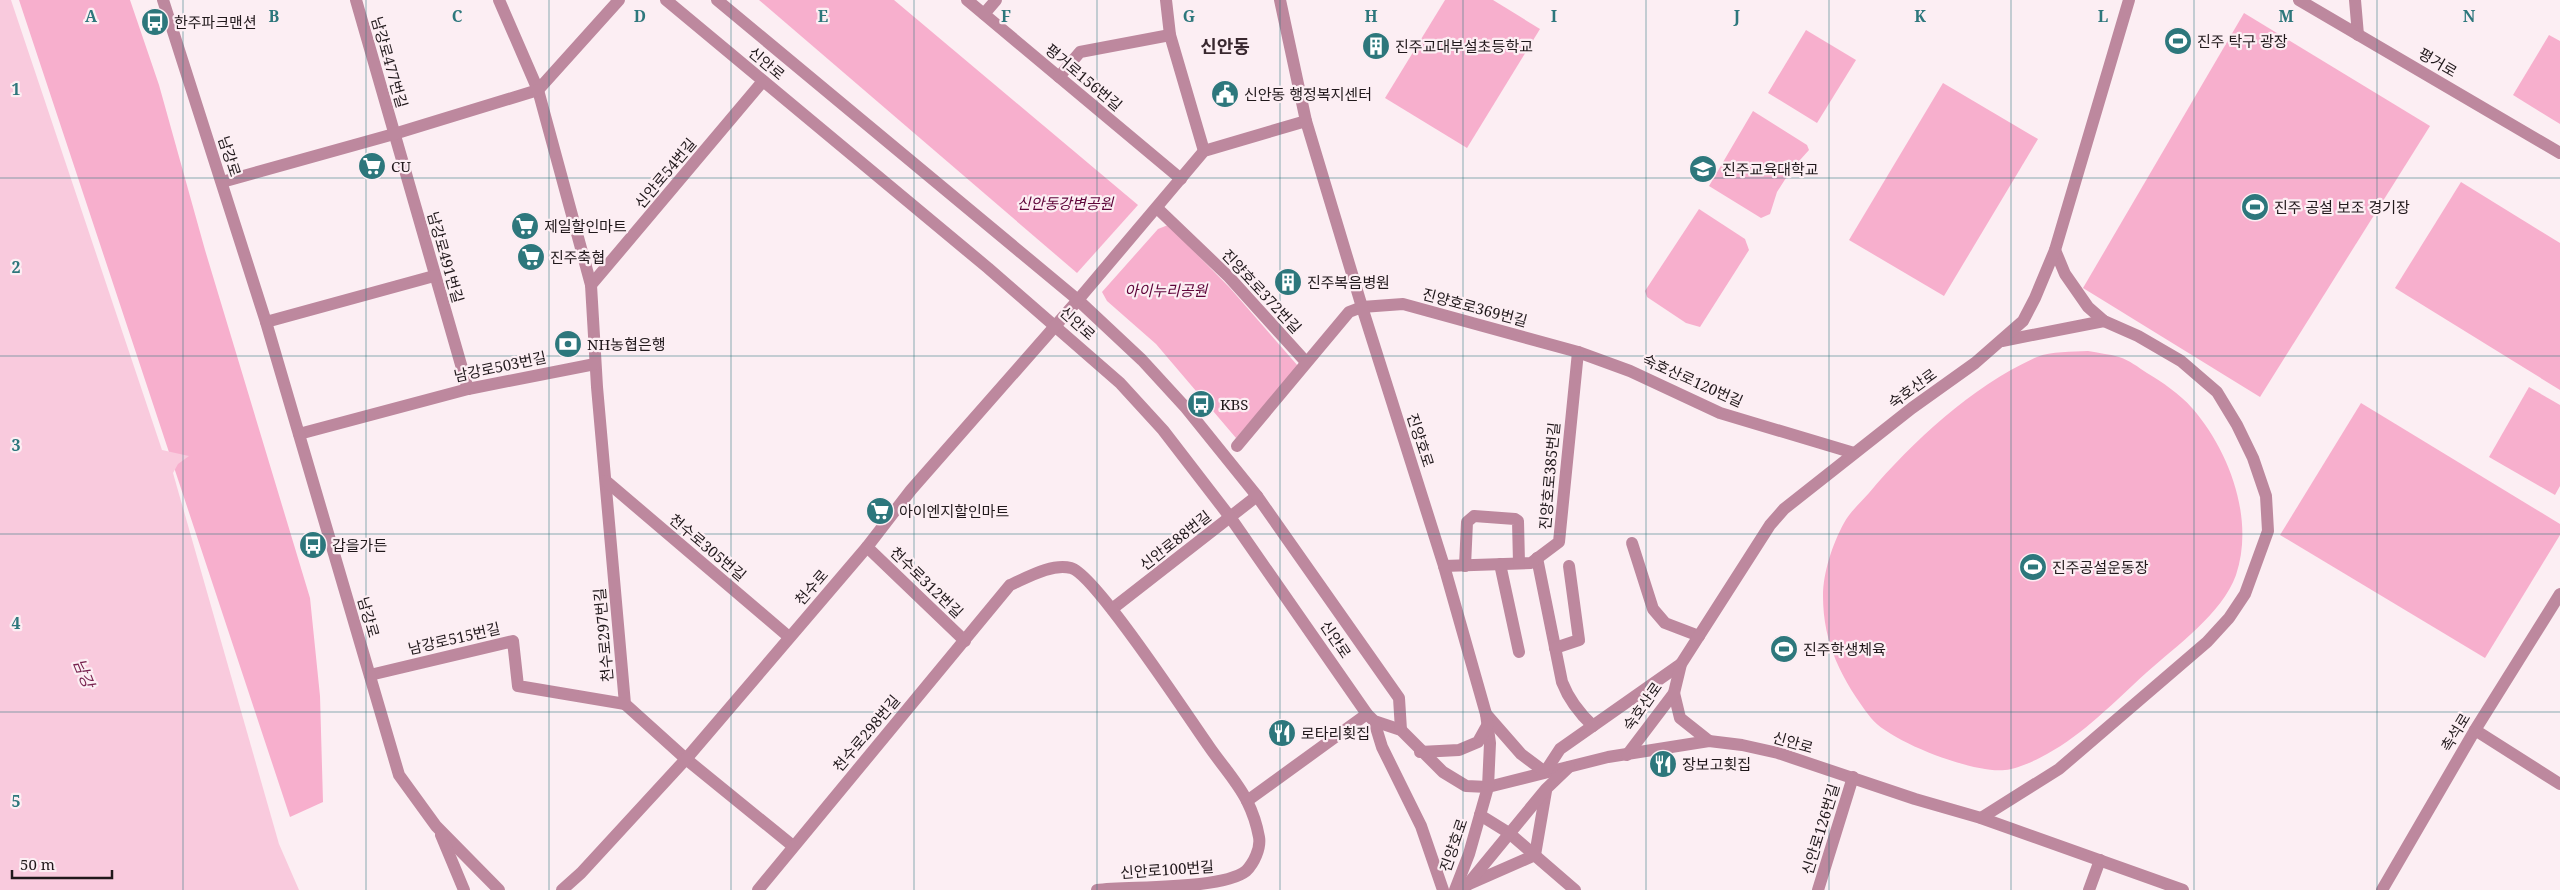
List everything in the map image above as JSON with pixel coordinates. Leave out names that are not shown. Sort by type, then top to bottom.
[{"type":"street","name":"남강로","points":[[163,0],[266,322],[399,775],[436,826],[499,890]]},
{"type":"street","name":"남강로477번길","points":[[356,0],[394,134]]},
{"type":"street","points":[[499,0],[538,90],[591,285],[595,364],[606,481]]},
{"type":"street","points":[[222,182],[394,134],[538,90],[619,0]]},
{"type":"street","name":"신안로","points":[[666,0],[1056,326],[1120,383],[1163,430],[1230,517],[1371,718],[1382,747],[1403,786],[1421,826],[1443,890]]},
{"type":"street","name":"신안로","points":[[717,0],[1078,300],[1142,360],[1180,401],[1257,496],[1399,698],[1401,730],[1420,752],[1443,772],[1466,786],[1488,787],[1569,767],[1709,741],[1742,745],[1778,754],[1853,777],[1915,799],[1981,818],[2183,890]]},
{"type":"street","name":"평거로156번길","points":[[967,0],[1181,179]]},
{"type":"street","points":[[984,14],[996,0]]},
{"type":"street","points":[[1166,0],[1170,35],[1204,151],[1306,121]]},
{"type":"street","name":"진양호로","points":[[1280,0],[1306,121],[1362,307],[1444,566],[1487,719],[1490,743],[1488,787],[1462,888]]},
{"type":"street","name":"숙호산로","points":[[1627,755],[1674,693],[1681,664],[1770,525],[1784,509],[1854,453],[2002,342],[2023,321],[2055,250],[2129,0]]},
{"type":"street","name":"평거로","points":[[2299,0],[2560,153]]},
{"type":"street","points":[[2355,0],[2358,35]]},
{"type":"street","points":[[1059,77],[1080,52],[1170,35]]},
{"type":"street","name":"신안로54번길","points":[[591,285],[763,81]]},
{"type":"street","name":"남강로491번길","points":[[394,134],[468,389]]},
{"type":"street","name":"천수로","points":[[562,890],[581,873],[686,760],[867,547],[911,490],[1056,326],[1204,151]]},
{"type":"street","name":"진양호로372번길","points":[[1156,208],[1229,277],[1306,362]]},
{"type":"street","points":[[1981,818],[2059,769],[2207,642],[2228,618],[2245,594],[2268,531],[2266,496],[2253,458],[2237,425],[2216,392],[2181,362],[2138,336],[2104,321],[2088,307],[2076,292],[2055,250]]},
{"type":"street","points":[[266,322],[434,276]]},
{"type":"street","name":"진양호로369번길","points":[[1362,307],[1403,304],[1578,352]]},
{"type":"street","points":[[1237,446],[1349,312],[1362,307]]},
{"type":"street","points":[[2002,342],[2104,321]]},
{"type":"street","name":"숙호산로120번길","points":[[1578,352],[1630,371],[1720,413],[1854,453]]},
{"type":"street","name":"진양호로385번길","points":[[1444,566],[1531,563],[1559,542],[1578,352]]},
{"type":"street","name":"남강로503번길","points":[[299,434],[468,389],[595,364]]},
{"type":"street","name":"천수로305번길","points":[[606,481],[789,638]]},
{"type":"street","name":"천수로297번길","points":[[606,481],[625,704]]},
{"type":"street","name":"신안로88번길","points":[[1112,609],[1257,496]]},
{"type":"street","points":[[1465,566],[1467,522],[1474,516],[1514,519],[1518,521],[1519,563]]},
{"type":"street","points":[[1632,543],[1653,609],[1665,623],[1698,636]]},
{"type":"street","name":"천수로312번길","points":[[867,547],[965,641]]},
{"type":"street","points":[[1537,558],[1562,682],[1568,697],[1593,726]]},
{"type":"street","points":[[1500,564],[1519,652]]},
{"type":"street","points":[[1555,648],[1579,640],[1569,566]]},
{"type":"street","points":[[965,641],[1010,586],[1031,575],[1060,567],[1073,569],[1080,573],[1112,609]]},
{"type":"street","name":"촉석로","points":[[2382,890],[2475,730],[2560,594]]},
{"type":"street","name":"신안로100번길","points":[[1097,890],[1180,888],[1225,881],[1245,872],[1256,857],[1259,838],[1247,801],[1112,609]]},
{"type":"street","name":"남강로515번길","points":[[370,675],[513,641],[518,686],[625,704]]},
{"type":"street","name":"천수로298번길","points":[[758,890],[965,641]]},
{"type":"street","points":[[1420,752],[1459,750],[1478,742],[1487,719],[1521,754],[1545,772],[1560,749],[1681,664]]},
{"type":"street","points":[[1674,693],[1680,718],[1709,741]]},
{"type":"street","points":[[625,704],[686,760],[793,846]]},
{"type":"street","points":[[1247,801],[1371,718],[1401,730]]},
{"type":"street","points":[[2475,730],[2560,784]]},
{"type":"street","points":[[1462,888],[1546,789],[1569,767]]},
{"type":"street","name":"신안로126번길","points":[[1818,890],[1853,777]]},
{"type":"street","points":[[1535,855],[1546,789]]},
{"type":"street","points":[[1480,815],[1509,833],[1575,890]]},
{"type":"street","points":[[436,826],[464,890]]},
{"type":"street","points":[[1462,888],[1535,855]]},
{"type":"street","points":[[2089,890],[2100,860]]},
{"type":"green space","points":[[19,0],[130,0],[159,85],[205,250],[310,598],[320,696],[323,802],[290,817]]},
{"type":"green space","name":"신안동강변공원","points":[[759,0],[894,0],[1138,205],[1077,273]]},
{"type":"green space","points":[[1445,0],[1493,0],[1540,29],[1467,148],[1385,98]]},
{"type":"green space","name":"진주 공설 보조 경기장","points":[[2244,13],[2430,126],[2260,397],[2083,288]]},
{"type":"green space","points":[[1806,30],[1856,60],[1817,123],[1768,93]]},
{"type":"green space","points":[[2549,35],[2560,41],[2560,124],[2513,95]]},
{"type":"green space","points":[[1943,83],[2038,139],[1944,296],[1849,240]]},
{"type":"green space","points":[[1753,111],[1807,145],[1809,150],[1791,170],[1777,192],[1770,214],[1761,218],[1709,186]]},
{"type":"green space","points":[[2461,182],[2560,243],[2560,390],[2395,288]]},
{"type":"green space","points":[[1699,209],[1745,239],[1749,250],[1700,327],[1686,323],[1647,297],[1645,291]]},
{"type":"green space","name":"아이누리공원","points":[[1168,225],[1230,288],[1298,366],[1236,438],[1156,344],[1107,301],[1102,292],[1158,229]]},
{"type":"green space","name":"진주공설운동장","points":[[2088,351],[2126,360],[2165,384],[2192,408],[2205,425],[2227,465],[2235,486],[2240,509],[2241,553],[2236,575],[2220,603],[2197,628],[2099,716],[2061,746],[2027,764],[2005,770],[1991,770],[1954,762],[1914,746],[1881,727],[1871,718],[1851,690],[1836,661],[1826,630],[1823,587],[1833,549],[1849,515],[1886,473],[1946,416],[1990,383],[2037,357],[2055,353]]},
{"type":"green space","points":[[2529,387],[2560,405],[2560,486],[2555,495],[2489,457]]},
{"type":"green space","points":[[2361,403],[2560,524],[2560,535],[2485,658],[2280,535]]},
{"type":"water","name":"남강","points":[[0,0],[11,0],[162,450],[189,456],[178,464],[173,473],[279,844],[299,890],[0,890]]},
{"type":"place","name":"한주파크맨션","points":[[155,22]]},
{"type":"place","name":"진주 탁구 광장","points":[[2178,41]]},
{"type":"place","name":"진주교대부설초등학교","points":[[1376,46]]},
{"type":"place","name":"신안동 행정복지센터","points":[[1225,94]]},
{"type":"place","name":"CU","points":[[372,166]]},
{"type":"place","name":"진주교육대학교","points":[[1703,169]]},
{"type":"place","name":"진주 공설 보조 경기장","points":[[2255,207]]},
{"type":"place","name":"제일할인마트","points":[[525,226]]},
{"type":"place","name":"진주축협","points":[[531,257]]},
{"type":"place","name":"진주복음병원","points":[[1288,282]]},
{"type":"place","name":"NH농협은행","points":[[568,344]]},
{"type":"place","name":"KBS","points":[[1201,404]]},
{"type":"place","name":"아이엔지할인마트","points":[[880,511]]},
{"type":"place","name":"갑을가든","points":[[313,545]]},
{"type":"place","name":"진주공설운동장","points":[[2033,567]]},
{"type":"place","name":"진주학생체육","points":[[1784,649]]},
{"type":"place","name":"로타리횟집","points":[[1282,733]]},
{"type":"place","name":"장보고횟집","points":[[1663,764]]},
{"type":"district","name":"신안동","points":[[1225,46]]}]
